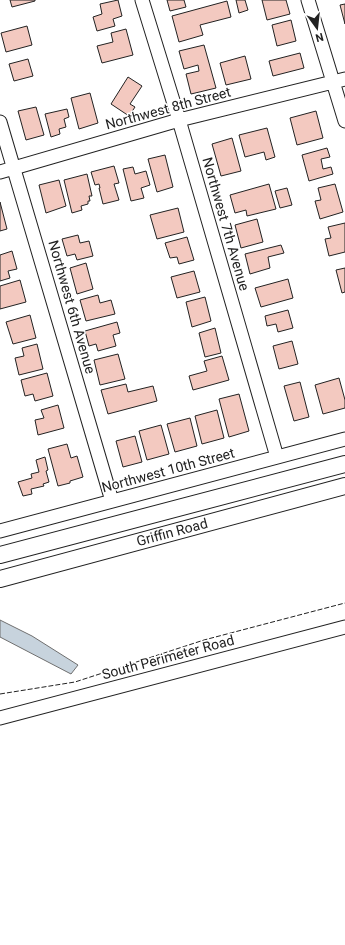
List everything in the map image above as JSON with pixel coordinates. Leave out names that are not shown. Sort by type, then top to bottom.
[{"type":"main road","name":"Griffin Road","points":[[0,555],[345,464]]},
{"type":"main road","name":"Griffin Road","points":[[0,579],[345,486]]},
{"type":"street","name":"Northwest 7th Avenue","points":[[142,0],[179,120],[277,457]]},
{"type":"street","points":[[308,0],[339,81],[345,121]]},
{"type":"street","name":"Northwest 8th Street","points":[[0,172],[179,120],[339,81]]},
{"type":"street","name":"Northwest 6th Avenue","points":[[0,122],[15,168],[112,501]]},
{"type":"street","name":"Northwest 10th Street","points":[[0,531],[345,439]]},
{"type":"street","name":"South Perimeter Road","points":[[0,718],[345,627]]},
{"type":"shaded area","points":[[0,620],[32,636],[78,665],[71,674],[0,637]]},
{"type":"building","points":[[10,0],[35,0],[35,1],[12,7]]},
{"type":"building","points":[[118,0],[122,16],[113,19],[115,26],[97,31],[93,17],[102,14],[100,4]]},
{"type":"building","points":[[167,0],[184,0],[186,7],[170,11]]},
{"type":"building","points":[[236,0],[245,0],[248,10],[239,13]]},
{"type":"building","points":[[262,0],[286,0],[290,14],[267,20]]},
{"type":"building","points":[[227,1],[231,17],[200,25],[203,35],[179,42],[172,16]]},
{"type":"building","points":[[345,4],[345,24],[340,5]]},
{"type":"building","points":[[291,20],[296,41],[277,46],[272,25]]},
{"type":"building","points":[[27,26],[32,45],[6,52],[1,33]]},
{"type":"building","points":[[126,29],[133,55],[102,63],[97,46],[113,42],[111,33]]},
{"type":"building","points":[[204,45],[216,88],[191,94],[186,74],[199,71],[198,65],[184,69],[179,51]]},
{"type":"building","points":[[300,53],[304,68],[273,76],[269,61]]},
{"type":"building","points":[[245,56],[251,79],[226,85],[220,63]]},
{"type":"building","points":[[28,59],[33,76],[14,81],[9,64]]},
{"type":"building","points":[[128,77],[142,86],[130,104],[135,107],[129,116],[111,104]]},
{"type":"building","points":[[90,93],[98,123],[79,129],[71,98]]},
{"type":"building","points":[[36,107],[44,135],[26,140],[18,111]]},
{"type":"building","points":[[67,109],[69,117],[64,119],[66,127],[59,129],[60,134],[51,137],[45,114]]},
{"type":"building","points":[[316,111],[323,138],[297,145],[290,118]]},
{"type":"building","points":[[267,128],[275,157],[266,160],[264,152],[245,157],[239,135]]},
{"type":"building","points":[[232,138],[241,171],[221,176],[212,144]]},
{"type":"building","points":[[327,148],[330,157],[321,159],[323,169],[331,167],[333,174],[309,181],[302,155]]},
{"type":"building","points":[[165,155],[173,187],[157,192],[148,159]]},
{"type":"building","points":[[114,166],[119,183],[114,184],[119,200],[103,204],[99,184],[95,185],[91,172]]},
{"type":"building","points":[[133,167],[135,174],[146,171],[150,185],[141,188],[144,198],[131,201],[123,169]]},
{"type":"building","points":[[87,174],[92,196],[89,196],[90,201],[88,201],[88,204],[81,206],[82,210],[72,213],[64,180]]},
{"type":"building","points":[[59,180],[66,206],[46,213],[39,185]]},
{"type":"building","points":[[269,184],[276,209],[247,216],[246,210],[235,213],[230,195]]},
{"type":"building","points":[[335,184],[343,212],[320,219],[315,201],[321,200],[318,188]]},
{"type":"building","points":[[287,188],[292,205],[280,208],[275,191]]},
{"type":"building","points":[[0,202],[7,229],[0,231]]},
{"type":"building","points":[[178,208],[184,232],[157,239],[150,215]]},
{"type":"building","points":[[257,219],[263,242],[241,248],[235,225]]},
{"type":"building","points":[[345,223],[345,252],[329,256],[325,239],[331,238],[328,227]]},
{"type":"building","points":[[78,235],[80,243],[89,241],[93,256],[77,260],[75,254],[67,256],[62,239]]},
{"type":"building","points":[[187,237],[194,260],[179,264],[177,257],[170,258],[165,243]]},
{"type":"building","points":[[281,245],[284,253],[268,257],[270,268],[250,274],[245,254]]},
{"type":"building","points":[[12,251],[17,269],[8,271],[10,278],[0,281],[0,255]]},
{"type":"building","points":[[86,263],[93,289],[77,294],[70,268]]},
{"type":"building","points":[[345,268],[345,292],[342,293],[336,270]]},
{"type":"building","points":[[194,271],[200,292],[177,298],[171,277]]},
{"type":"building","points":[[288,279],[293,298],[261,307],[255,288]]},
{"type":"building","points":[[20,280],[26,302],[0,309],[0,286]]},
{"type":"building","points":[[98,295],[100,303],[111,300],[115,314],[86,321],[80,300]]},
{"type":"building","points":[[205,297],[211,321],[192,327],[186,302]]},
{"type":"building","points":[[288,310],[293,328],[278,332],[276,324],[267,326],[265,316]]},
{"type":"building","points":[[30,315],[36,338],[13,344],[6,322]]},
{"type":"building","points":[[117,322],[120,333],[113,335],[116,346],[98,351],[96,344],[89,346],[85,331]]},
{"type":"building","points":[[215,328],[221,353],[205,357],[199,333]]},
{"type":"building","points":[[292,341],[298,364],[279,369],[273,346]]},
{"type":"building","points":[[37,344],[43,369],[19,375],[15,358],[24,356],[22,348]]},
{"type":"building","points":[[118,354],[125,379],[100,385],[94,360]]},
{"type":"building","points":[[222,356],[229,380],[193,390],[189,376],[207,371],[204,361]]},
{"type":"building","points":[[47,373],[53,396],[35,401],[33,394],[25,396],[21,380]]},
{"type":"building","points":[[339,378],[345,400],[345,408],[323,414],[315,385]]},
{"type":"building","points":[[300,382],[309,417],[294,421],[284,386]]},
{"type":"building","points":[[126,384],[128,392],[153,386],[157,401],[108,414],[101,390]]},
{"type":"building","points":[[239,394],[249,431],[229,437],[219,399]]},
{"type":"building","points":[[58,405],[64,428],[38,435],[35,420],[44,418],[41,410]]},
{"type":"building","points":[[217,410],[224,438],[202,444],[195,416]]},
{"type":"building","points":[[190,418],[197,446],[175,452],[167,424]]},
{"type":"building","points":[[161,425],[169,454],[147,460],[139,431]]},
{"type":"building","points":[[135,436],[142,462],[123,467],[116,441]]},
{"type":"building","points":[[67,444],[71,458],[77,456],[83,477],[70,481],[70,483],[58,486],[48,449]]},
{"type":"building","points":[[45,457],[48,470],[46,471],[49,482],[43,484],[44,486],[31,489],[32,494],[23,496],[18,482],[32,478],[31,474],[39,472],[36,460]]},
{"type":"fence","points":[[0,694],[75,682],[204,640],[345,603]]}]
